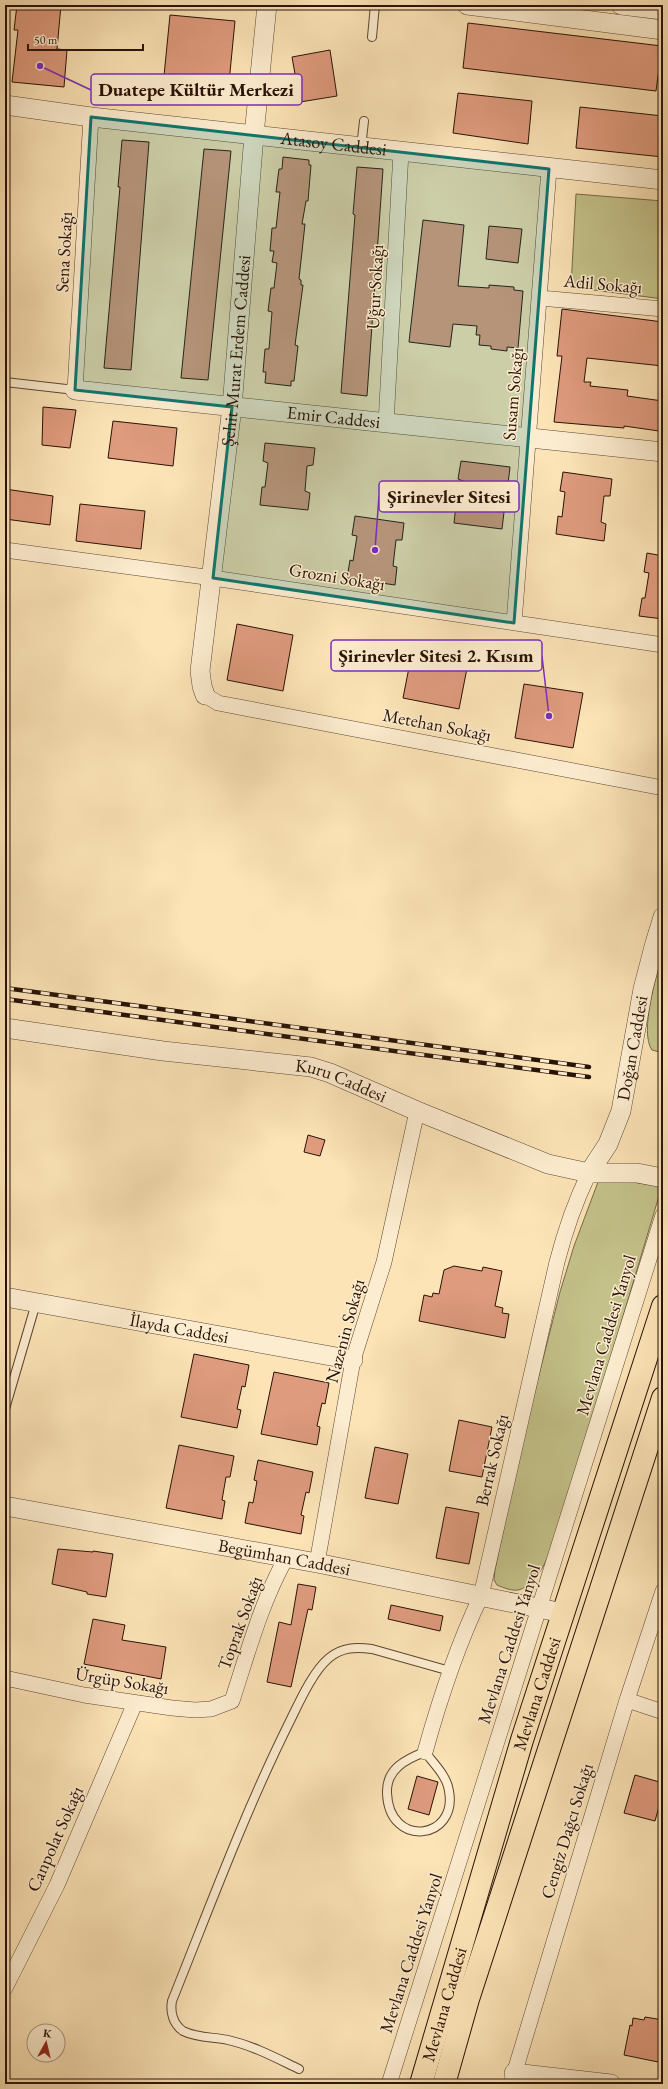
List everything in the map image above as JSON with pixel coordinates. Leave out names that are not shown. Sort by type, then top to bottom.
[{"type":"main road","name":"Mevlana Caddesi","points":[[421,2084],[522,1740],[663,1306]]},
{"type":"main road","name":"Mevlana Caddesi","points":[[444,2084],[468,1999],[663,1398]]},
{"type":"street","name":"Şehit Murat Erdem Caddesi","points":[[205,695],[200,671],[213,578],[232,407],[254,135],[267,5]]},
{"type":"street","points":[[467,5],[663,30]]},
{"type":"street","points":[[621,5],[663,10]]},
{"type":"street","name":"Atasoy Caddesi","points":[[5,105],[91,117],[361,148],[663,180]]},
{"type":"street","name":"Sena Sokağı","points":[[75,390],[91,117]]},
{"type":"street","name":"Uğur Sokağı","points":[[386,424],[401,152]]},
{"type":"street","name":"Susam Sokağı","points":[[514,623],[549,168]]},
{"type":"street","name":"Adil Sokağı","points":[[540,298],[663,309]]},
{"type":"street","name":"Emir Caddesi","points":[[75,390],[386,424],[663,452]]},
{"type":"street","name":"Grozni Sokağı","points":[[5,550],[213,578],[663,645]]},
{"type":"street","name":"Metehan Sokağı","points":[[205,695],[218,703],[663,788]]},
{"type":"street","name":"Doğan Caddesi","points":[[589,1174],[608,1144],[621,1111],[644,989],[654,943],[663,917]]},
{"type":"street","name":"Kuru Caddesi","points":[[5,1028],[163,1051],[311,1067],[330,1072],[417,1111],[548,1164],[589,1174],[637,1173],[663,1178]]},
{"type":"street","name":"Nazenin Sokağı","points":[[317,1563],[353,1360],[384,1262],[417,1111]]},
{"type":"street","name":"Berrak Sokağı","points":[[425,1752],[460,1641],[481,1596],[559,1254],[576,1201],[589,1174]]},
{"type":"street","name":"Mevlana Caddesi Yanyol","points":[[389,2084],[663,1215]]},
{"type":"street","name":"İlayda Caddesi","points":[[5,1297],[353,1360]]},
{"type":"street","name":"Begümhan Caddesi","points":[[5,1506],[317,1563],[563,1613]]},
{"type":"street","name":"Toprak Sokağı","points":[[232,1701],[262,1608],[275,1578],[286,1558]]},
{"type":"street","name":"Cengiz Dağcı Sokağı","points":[[512,2078],[627,1700],[663,1591]]},
{"type":"street","name":"Ürgüp Sokağı","points":[[5,1678],[135,1703],[196,1710],[211,1709],[232,1701]]},
{"type":"street","points":[[627,1700],[663,1712]]},
{"type":"street","name":"Canpolat Sokağı","points":[[5,1988],[57,1885],[135,1703]]},
{"type":"street","points":[[512,2078],[611,2084]]},
{"type":"lane","points":[[372,37],[375,5]]},
{"type":"lane","points":[[361,148],[364,121]]},
{"type":"lane","name":"Emir Caddesi","points":[[5,382],[75,390]]},
{"type":"lane","points":[[5,1409],[36,1303]]},
{"type":"lane","points":[[299,2069],[255,2047],[227,2040],[198,2036],[183,2030],[175,2022],[170,2011],[172,2001],[270,1761],[301,1698],[327,1659],[343,1650],[358,1647],[372,1648],[450,1670]]},
{"type":"lane","points":[[425,1752],[444,1776],[449,1790],[449,1802],[445,1818],[435,1828],[423,1832],[410,1830],[394,1820],[387,1804],[387,1787],[393,1770],[406,1760],[425,1752]]},
{"type":"highlighted area","points":[[91,117],[549,169],[514,623],[213,578],[232,407],[75,390]]},
{"type":"shaded area","points":[[576,194],[663,201],[663,299],[571,287]]},
{"type":"shaded area","points":[[663,952],[663,1053],[652,1050],[648,1042],[647,1030],[650,1002]]},
{"type":"shaded area","points":[[620,1180],[658,1186],[659,1196],[561,1524],[545,1563],[533,1581],[526,1587],[518,1590],[508,1589],[497,1585],[494,1580],[495,1570],[521,1446],[560,1292],[574,1246],[598,1182]]},
{"type":"building","points":[[17,5],[61,5],[57,49],[67,50],[64,87],[12,82],[18,30],[14,30]]},
{"type":"building","points":[[170,15],[235,21],[227,103],[162,96]]},
{"type":"building","points":[[468,23],[662,46],[656,91],[463,68]]},
{"type":"building","points":[[330,50],[337,96],[300,102],[292,57]]},
{"type":"building","points":[[458,93],[532,101],[528,144],[453,133]]},
{"type":"building","points":[[580,107],[663,116],[663,157],[576,148]]},
{"type":"building","points":[[122,140],[149,142],[131,370],[104,368],[120,187],[118,187]]},
{"type":"building","points":[[204,149],[231,151],[208,380],[181,378]]},
{"type":"building","points":[[283,157],[309,160],[309,165],[311,165],[308,201],[306,201],[302,224],[305,224],[299,279],[301,280],[301,285],[303,285],[295,345],[298,346],[294,381],[291,381],[291,386],[265,383],[266,372],[263,372],[265,349],[269,349],[272,312],[268,311],[271,288],[274,288],[277,263],[272,262],[274,251],[270,251],[272,228],[276,228],[280,192],[276,192],[279,169],[282,169]]},
{"type":"building","points":[[357,167],[383,169],[367,396],[341,393],[355,215],[353,214]]},
{"type":"building","points":[[423,220],[464,225],[458,286],[489,288],[489,285],[514,287],[514,290],[523,291],[518,348],[507,347],[507,351],[491,349],[491,346],[479,345],[480,335],[476,335],[477,326],[453,324],[450,347],[409,342]]},
{"type":"building","points":[[489,226],[522,229],[518,263],[486,259]]},
{"type":"building","points":[[562,309],[663,322],[663,366],[587,358],[584,382],[591,382],[590,386],[628,390],[627,396],[663,401],[659,431],[624,426],[624,428],[554,422],[562,356],[557,356]]},
{"type":"building","points":[[43,407],[76,410],[70,448],[42,445]]},
{"type":"building","points":[[113,421],[177,428],[173,466],[108,458]]},
{"type":"building","points":[[265,443],[315,448],[313,465],[307,466],[305,491],[310,493],[308,510],[260,505],[262,487],[265,487],[268,463],[263,461]]},
{"type":"building","points":[[461,461],[510,467],[508,484],[502,485],[499,511],[504,512],[502,529],[454,523],[456,505],[460,505],[463,481],[458,479]]},
{"type":"building","points":[[563,472],[612,479],[610,496],[604,496],[601,522],[606,524],[604,541],[556,534],[558,516],[562,517],[565,492],[560,491]]},
{"type":"building","points":[[5,489],[53,496],[50,525],[5,519]]},
{"type":"building","points":[[80,504],[145,511],[141,549],[76,541]]},
{"type":"building","points":[[355,516],[404,523],[402,540],[396,540],[393,566],[397,567],[395,585],[347,578],[350,560],[353,561],[357,536],[352,535]]},
{"type":"building","points":[[647,553],[663,556],[663,619],[639,616],[642,598],[645,598],[649,573],[644,572]]},
{"type":"building","points":[[237,624],[293,635],[283,691],[227,680]]},
{"type":"building","points":[[414,642],[470,653],[459,709],[403,698]]},
{"type":"building","points":[[524,684],[583,693],[573,748],[515,738]]},
{"type":"building","points":[[308,1135],[325,1140],[320,1156],[304,1152]]},
{"type":"building","points":[[454,1266],[482,1271],[483,1267],[502,1271],[495,1306],[503,1308],[502,1313],[509,1314],[505,1338],[419,1321],[424,1295],[432,1297],[433,1293],[439,1294],[444,1270]]},
{"type":"building","points":[[194,1354],[249,1365],[245,1387],[242,1386],[237,1409],[241,1410],[237,1428],[181,1417]]},
{"type":"building","points":[[274,1372],[329,1383],[325,1404],[322,1403],[317,1426],[320,1427],[317,1445],[261,1434]]},
{"type":"building","points":[[459,1420],[492,1427],[482,1477],[449,1471]]},
{"type":"building","points":[[179,1445],[234,1456],[230,1477],[226,1477],[222,1500],[225,1501],[222,1519],[166,1508]]},
{"type":"building","points":[[375,1447],[408,1454],[398,1504],[365,1498]]},
{"type":"building","points":[[258,1460],[313,1472],[309,1493],[306,1492],[301,1515],[304,1516],[301,1534],[245,1523],[249,1502],[253,1503],[257,1481],[254,1480]]},
{"type":"building","points":[[446,1507],[479,1513],[469,1564],[436,1558]]},
{"type":"building","points":[[58,1549],[113,1554],[106,1597],[87,1594],[87,1592],[52,1584]]},
{"type":"building","points":[[298,1584],[316,1587],[312,1610],[308,1609],[291,1687],[267,1682],[279,1622],[291,1625]]},
{"type":"building","points":[[391,1605],[443,1616],[440,1631],[388,1619]]},
{"type":"building","points":[[93,1619],[125,1625],[122,1640],[166,1647],[161,1679],[84,1664]]},
{"type":"building","points":[[635,1775],[663,1783],[663,1792],[655,1821],[624,1813]]},
{"type":"building","points":[[417,1776],[438,1782],[429,1815],[408,1809]]},
{"type":"building","points":[[645,2017],[663,2020],[663,2063],[624,2055],[630,2025],[632,2026],[633,2018],[644,2020]]},
{"type":"railway","points":[[5,988],[589,1067]]},
{"type":"railway","points":[[5,999],[589,1077]]},
{"type":"place","name":"Duatepe Kültür Merkezi","points":[[40,66]]},
{"type":"place","name":"Şirinevler Sitesi","points":[[375,550]]},
{"type":"place","name":"Şirinevler Sitesi 2. Kısım","points":[[549,716]]}]
